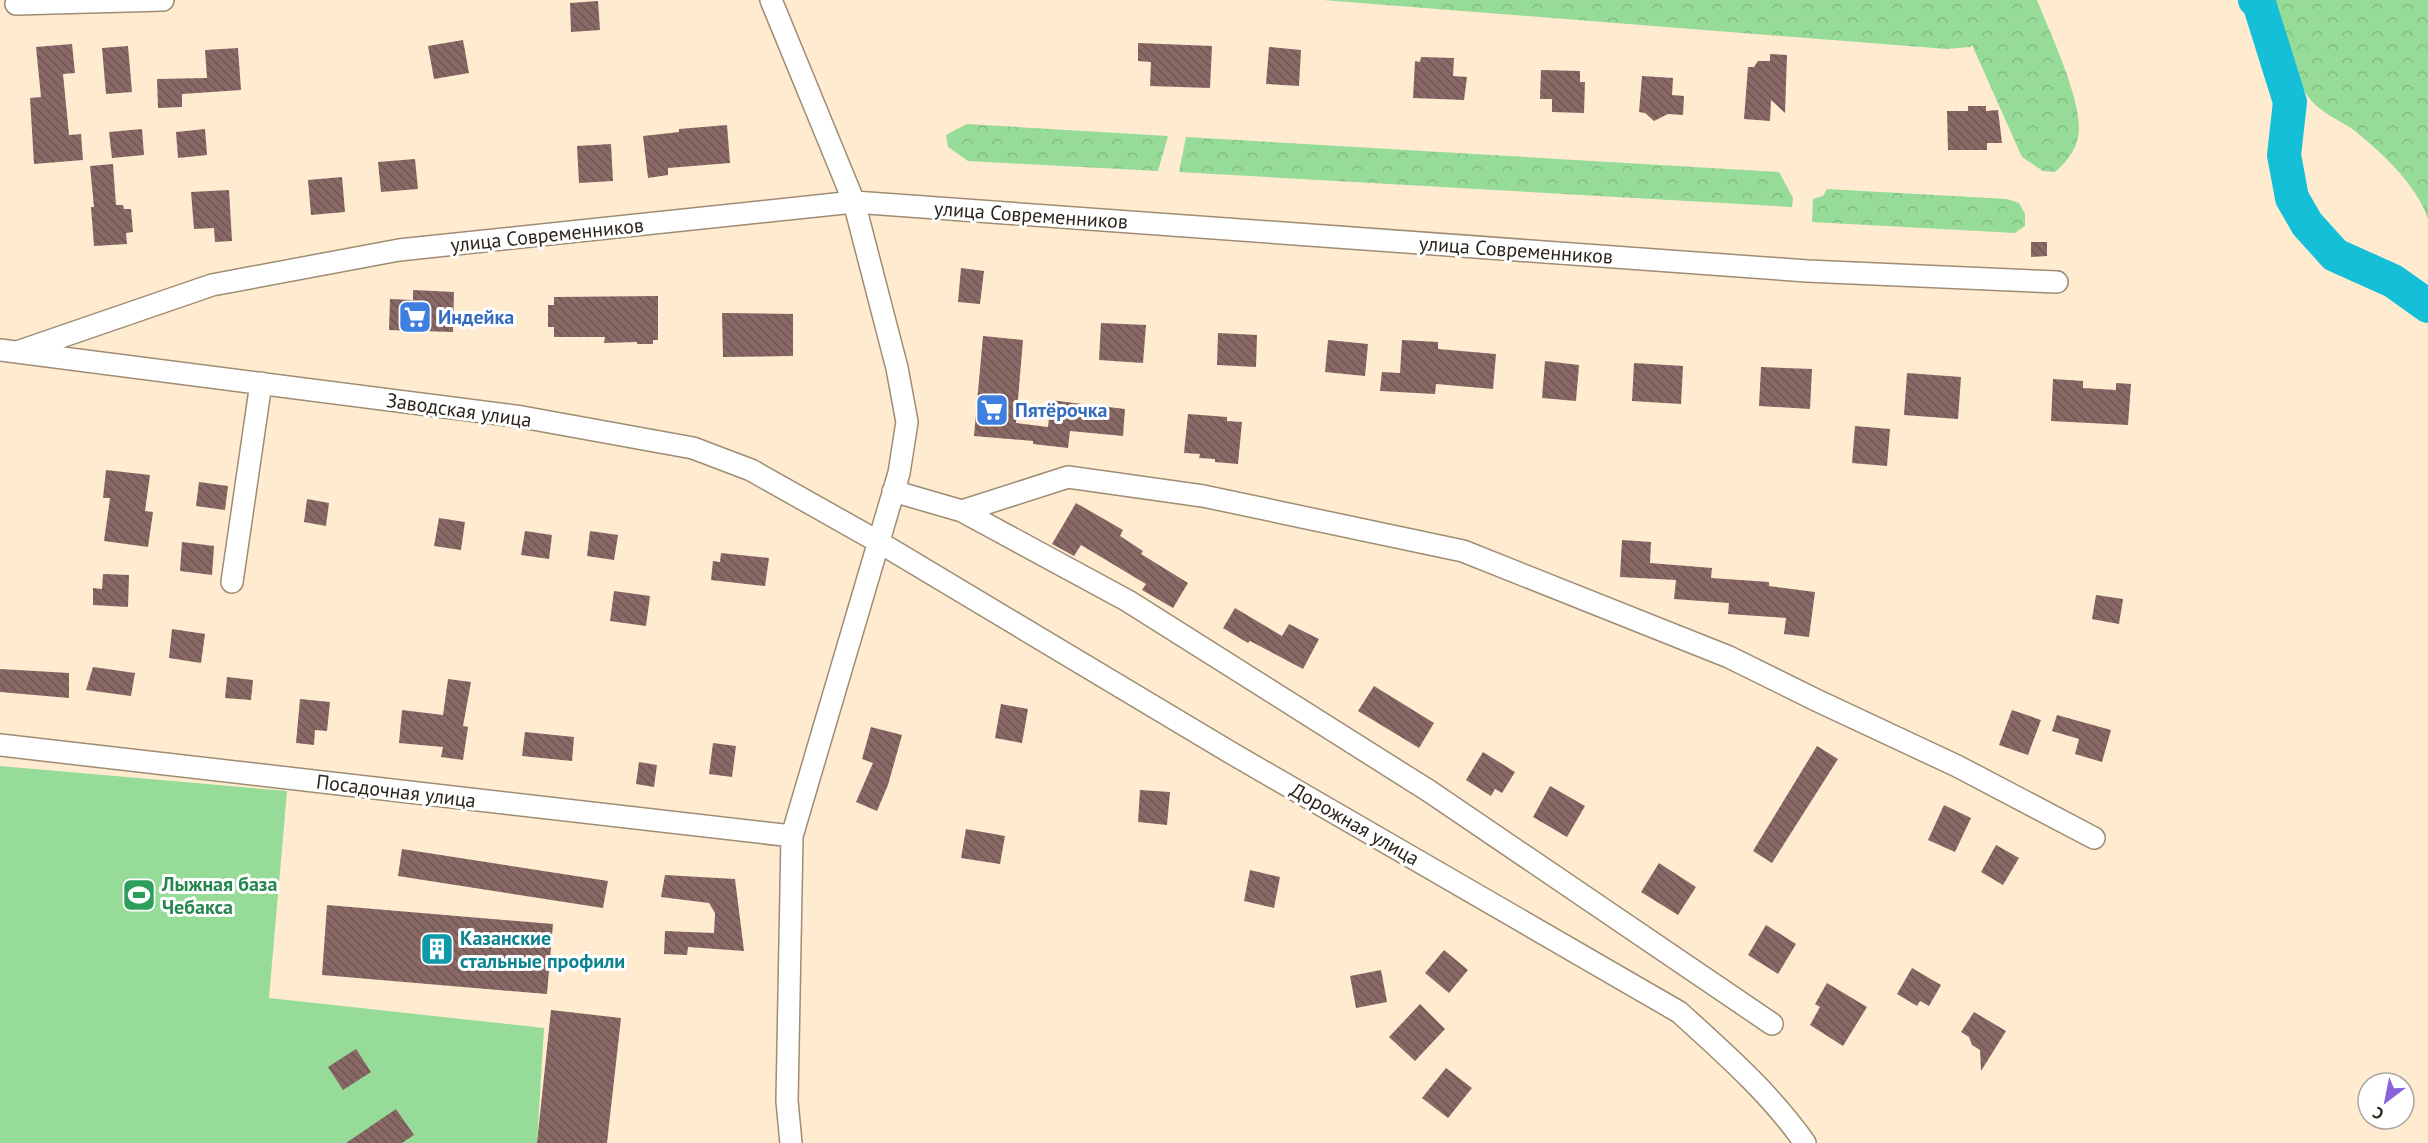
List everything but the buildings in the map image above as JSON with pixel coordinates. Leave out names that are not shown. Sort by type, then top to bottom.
[{"type":"street","points":[[771,0],[854,202],[897,368],[907,422],[899,472],[792,837],[787,1101],[790,1143]]},
{"type":"street","points":[[16,4],[151,1]]},
{"type":"street","name":"улица Современников","points":[[10,350],[212,285],[399,250],[854,202],[1807,272],[2057,282]]},
{"type":"street","name":"Заводская улица","points":[[10,350],[522,417],[693,448],[751,470],[877,541]]},
{"type":"street","points":[[232,582],[261,383]]},
{"type":"street","points":[[962,511],[1068,477],[1203,496],[1463,551],[1729,657],[1958,766],[2094,838]]},
{"type":"street","points":[[893,491],[962,511],[1128,601],[1429,791],[1772,1024]]},
{"type":"street","name":"Дорожная улица","points":[[877,541],[1233,754],[1679,1012],[1737,1064],[1784,1113],[1805,1143]]},
{"type":"street","name":"Посадочная улица","points":[[0,745],[792,837]]},
{"type":"green space","points":[[1323,0],[2037,0],[2069,81],[2078,114],[2079,135],[2072,153],[2055,172],[2043,171],[2022,157],[1972,45],[1947,49]]},
{"type":"green space","points":[[2271,0],[2428,0],[2428,219],[2423,206],[2398,170],[2355,131],[2326,113],[2310,99],[2297,76]]},
{"type":"green space","points":[[967,124],[1168,136],[1158,171],[968,161],[948,147],[946,135]]},
{"type":"green space","points":[[1186,137],[1779,172],[1793,198],[1792,207],[1179,172]]},
{"type":"green space","points":[[1827,189],[2007,199],[2019,203],[2025,214],[2025,226],[2015,233],[1812,222],[1813,199],[1823,196]]},
{"type":"green space","name":"Лыжная база Чебакса","points":[[0,766],[287,791],[269,998],[544,1028],[537,1143],[0,1143]]},
{"type":"waterway","points":[[2255,0],[2259,3],[2290,102],[2284,155],[2292,198],[2307,224],[2335,255],[2393,281],[2428,306]]},
{"type":"place","name":"Индейка","points":[[415,317]]},
{"type":"place","name":"Пятёрочка","points":[[992,410]]},
{"type":"place","name":"Лыжная база Чебакса","points":[[139,895]]},
{"type":"place","name":"Казанские стальные профили","points":[[437,949]]}]
